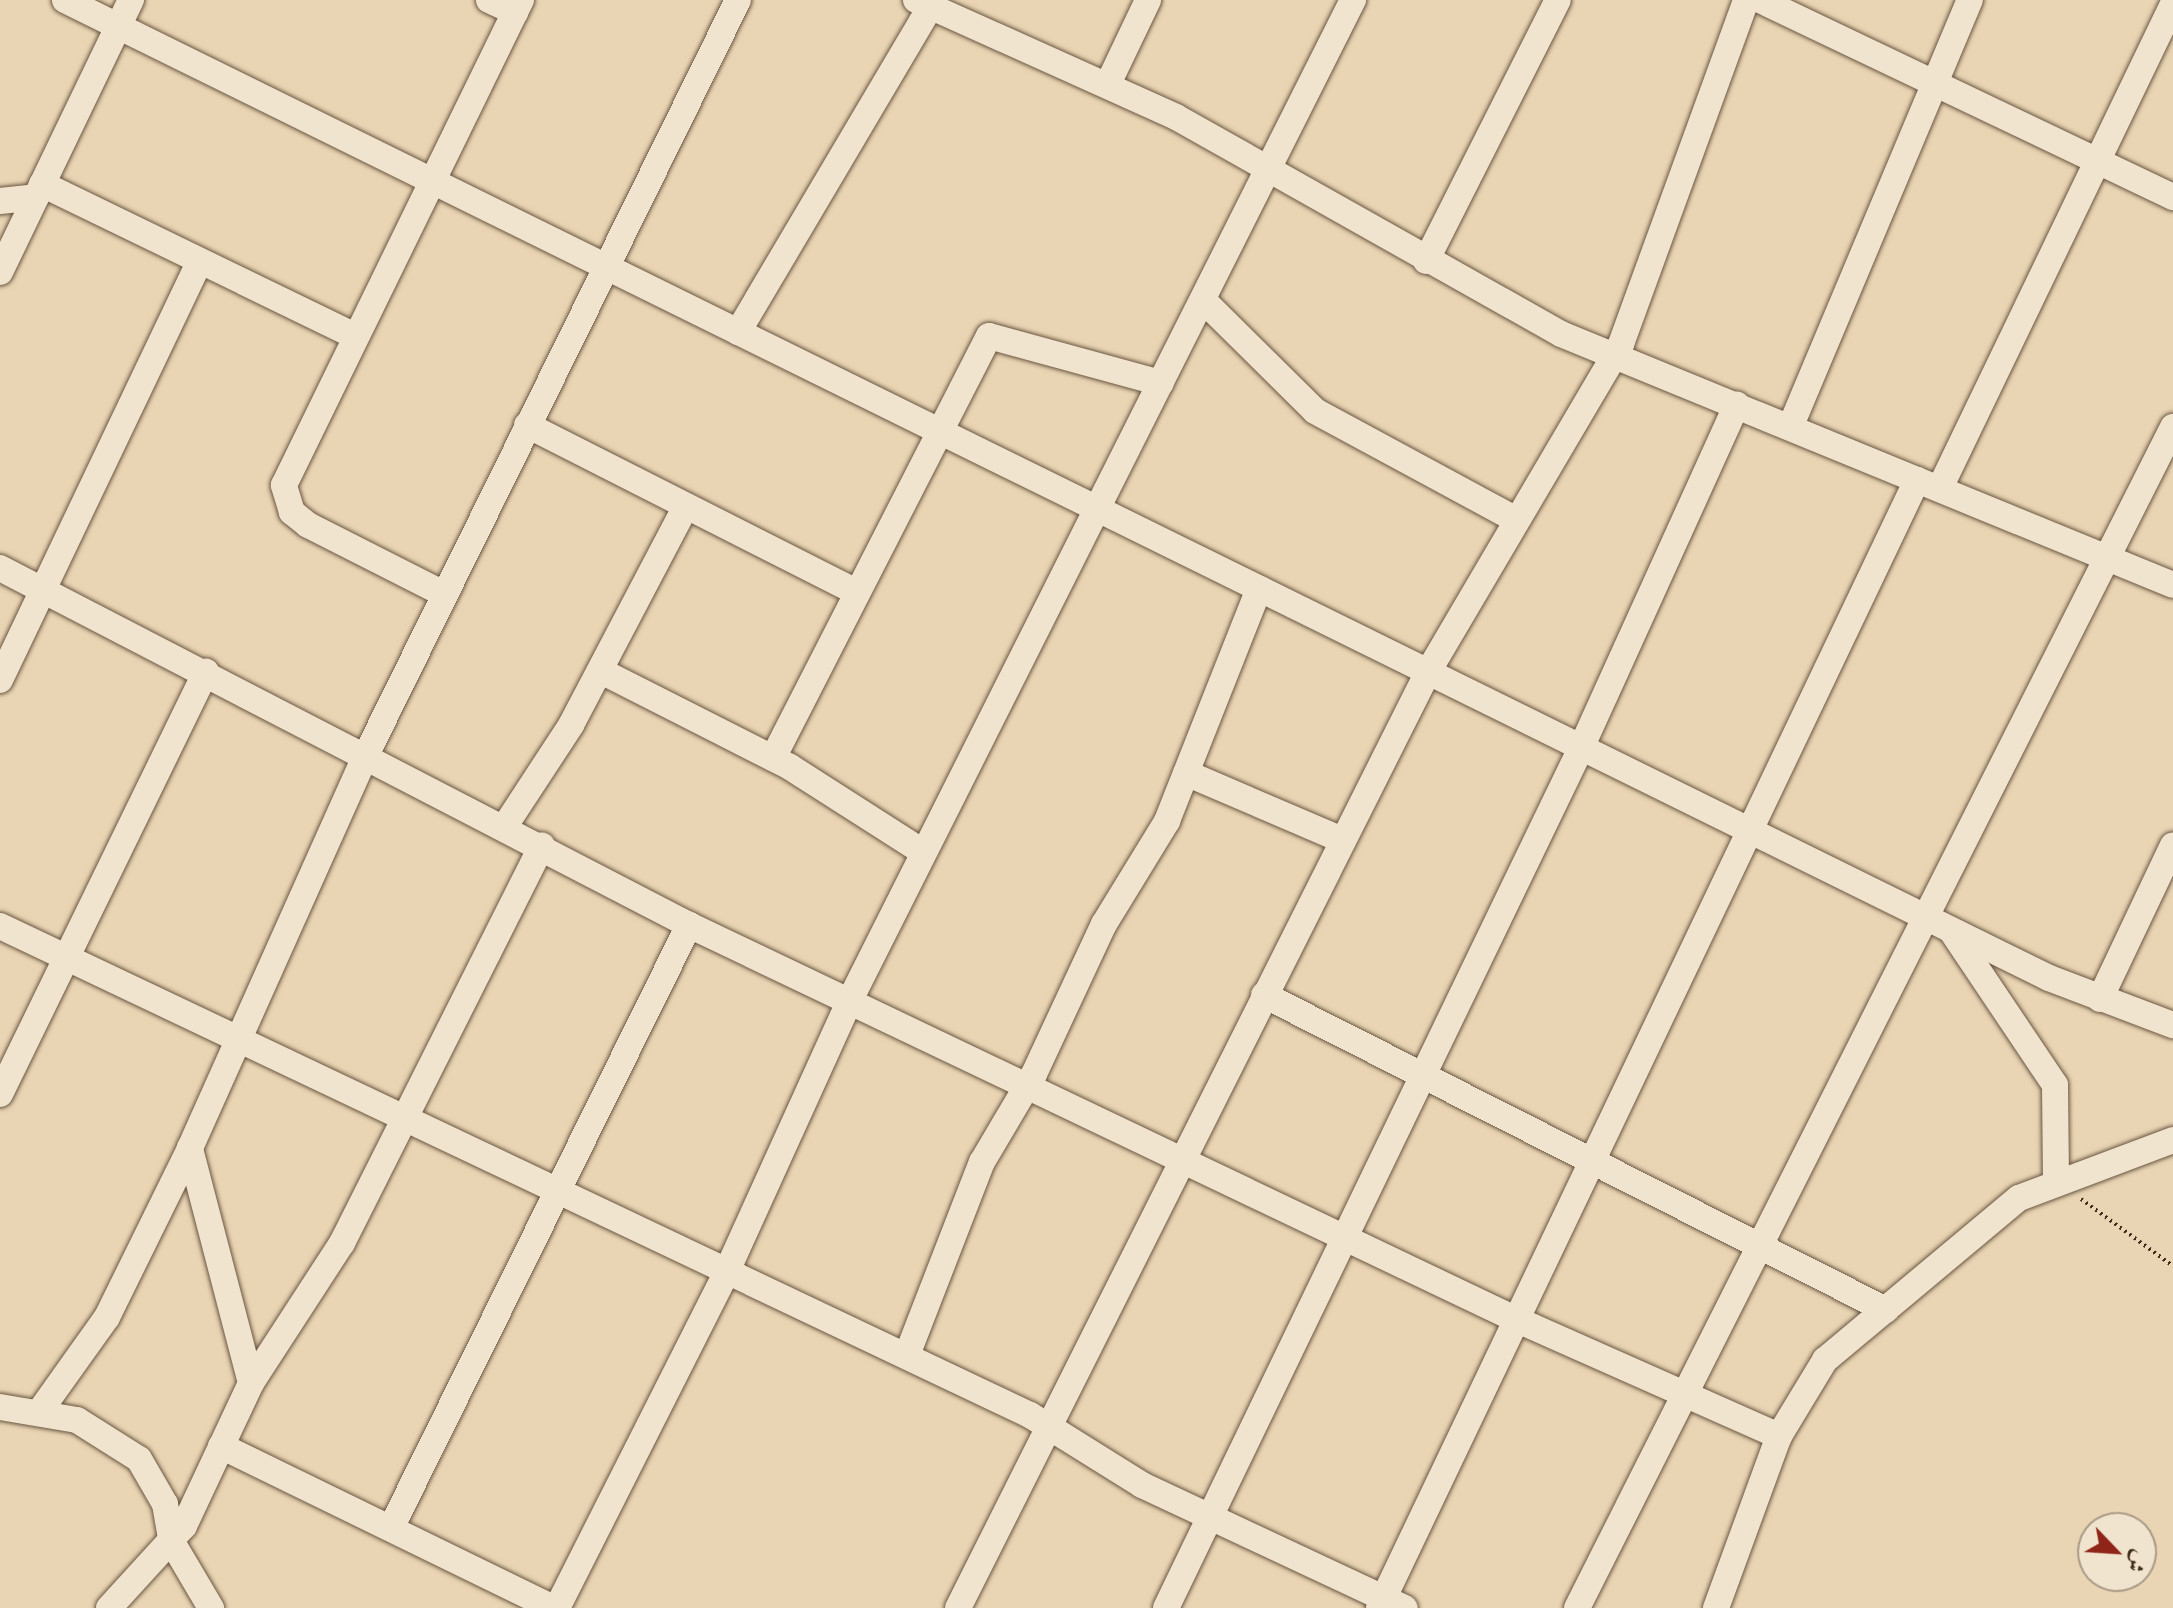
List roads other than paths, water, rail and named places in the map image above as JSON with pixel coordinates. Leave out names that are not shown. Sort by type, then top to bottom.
[{"type":"street","points":[[65,0],[1951,930],[2100,999],[2173,1025]]},
{"type":"street","points":[[0,272],[131,0]]},
{"type":"street","points":[[444,594],[308,525],[286,502],[289,466],[518,6],[489,0]]},
{"type":"street","points":[[40,1411],[107,1317],[190,1148],[235,1038],[367,753],[738,0]]},
{"type":"street","points":[[1108,84],[1148,0]]},
{"type":"street","points":[[221,1446],[555,1608],[727,1271],[849,1002],[923,852],[1099,510],[1353,0]]},
{"type":"street","points":[[1426,261],[1558,0]]},
{"type":"street","points":[[958,1608],[1181,1158],[1428,672],[1513,518],[1614,359],[1746,0]]},
{"type":"street","points":[[1760,0],[2173,197]]},
{"type":"street","points":[[1792,423],[1932,80],[1970,0]]},
{"type":"street","points":[[738,332],[926,2],[1108,84],[1270,170],[1426,261],[1614,359],[1792,423],[1929,484],[2173,585]]},
{"type":"street","points":[[0,926],[907,1355],[1050,1425],[1116,1470],[1389,1604],[1587,1159],[1750,830],[2097,162],[2173,4]]},
{"type":"street","points":[[0,201],[39,190],[200,261],[355,336]]},
{"type":"street","points":[[0,680],[200,261]]},
{"type":"street","points":[[1204,301],[1315,411],[1513,518]]},
{"type":"street","points":[[773,758],[940,430],[958,408],[991,335],[1161,383]]},
{"type":"street","points":[[1166,1608],[1208,1514],[1582,746],[1737,404]]},
{"type":"street","points":[[527,425],[856,592]]},
{"type":"street","points":[[1577,1608],[2111,558],[2173,427]]},
{"type":"street","points":[[505,826],[601,671],[686,506]]},
{"type":"street","points":[[0,568],[367,753],[689,925],[1515,1319],[1779,1436]]},
{"type":"street","points":[[907,1355],[967,1194],[1027,1086],[1086,957],[1167,821],[1259,589]]},
{"type":"street","points":[[601,671],[773,758],[923,852]]},
{"type":"street","points":[[0,1094],[206,672]]},
{"type":"street","points":[[1186,773],[1342,840]]},
{"type":"street","points":[[2100,999],[2173,845]]},
{"type":"street","points":[[109,1608],[172,1542],[251,1383],[328,1267],[406,1119],[542,846]]},
{"type":"street","points":[[391,1528],[689,925]]},
{"type":"street","points":[[1951,930],[2055,1085],[2056,1180]]},
{"type":"street","points":[[1264,995],[1886,1310]]},
{"type":"street","points":[[1716,1608],[1779,1436],[1825,1360],[1978,1227],[2056,1180],[2173,1140]]},
{"type":"street","points":[[190,1148],[251,1383]]},
{"type":"street","points":[[0,1407],[40,1411],[77,1420],[139,1459],[165,1504],[172,1542],[211,1608]]}]
